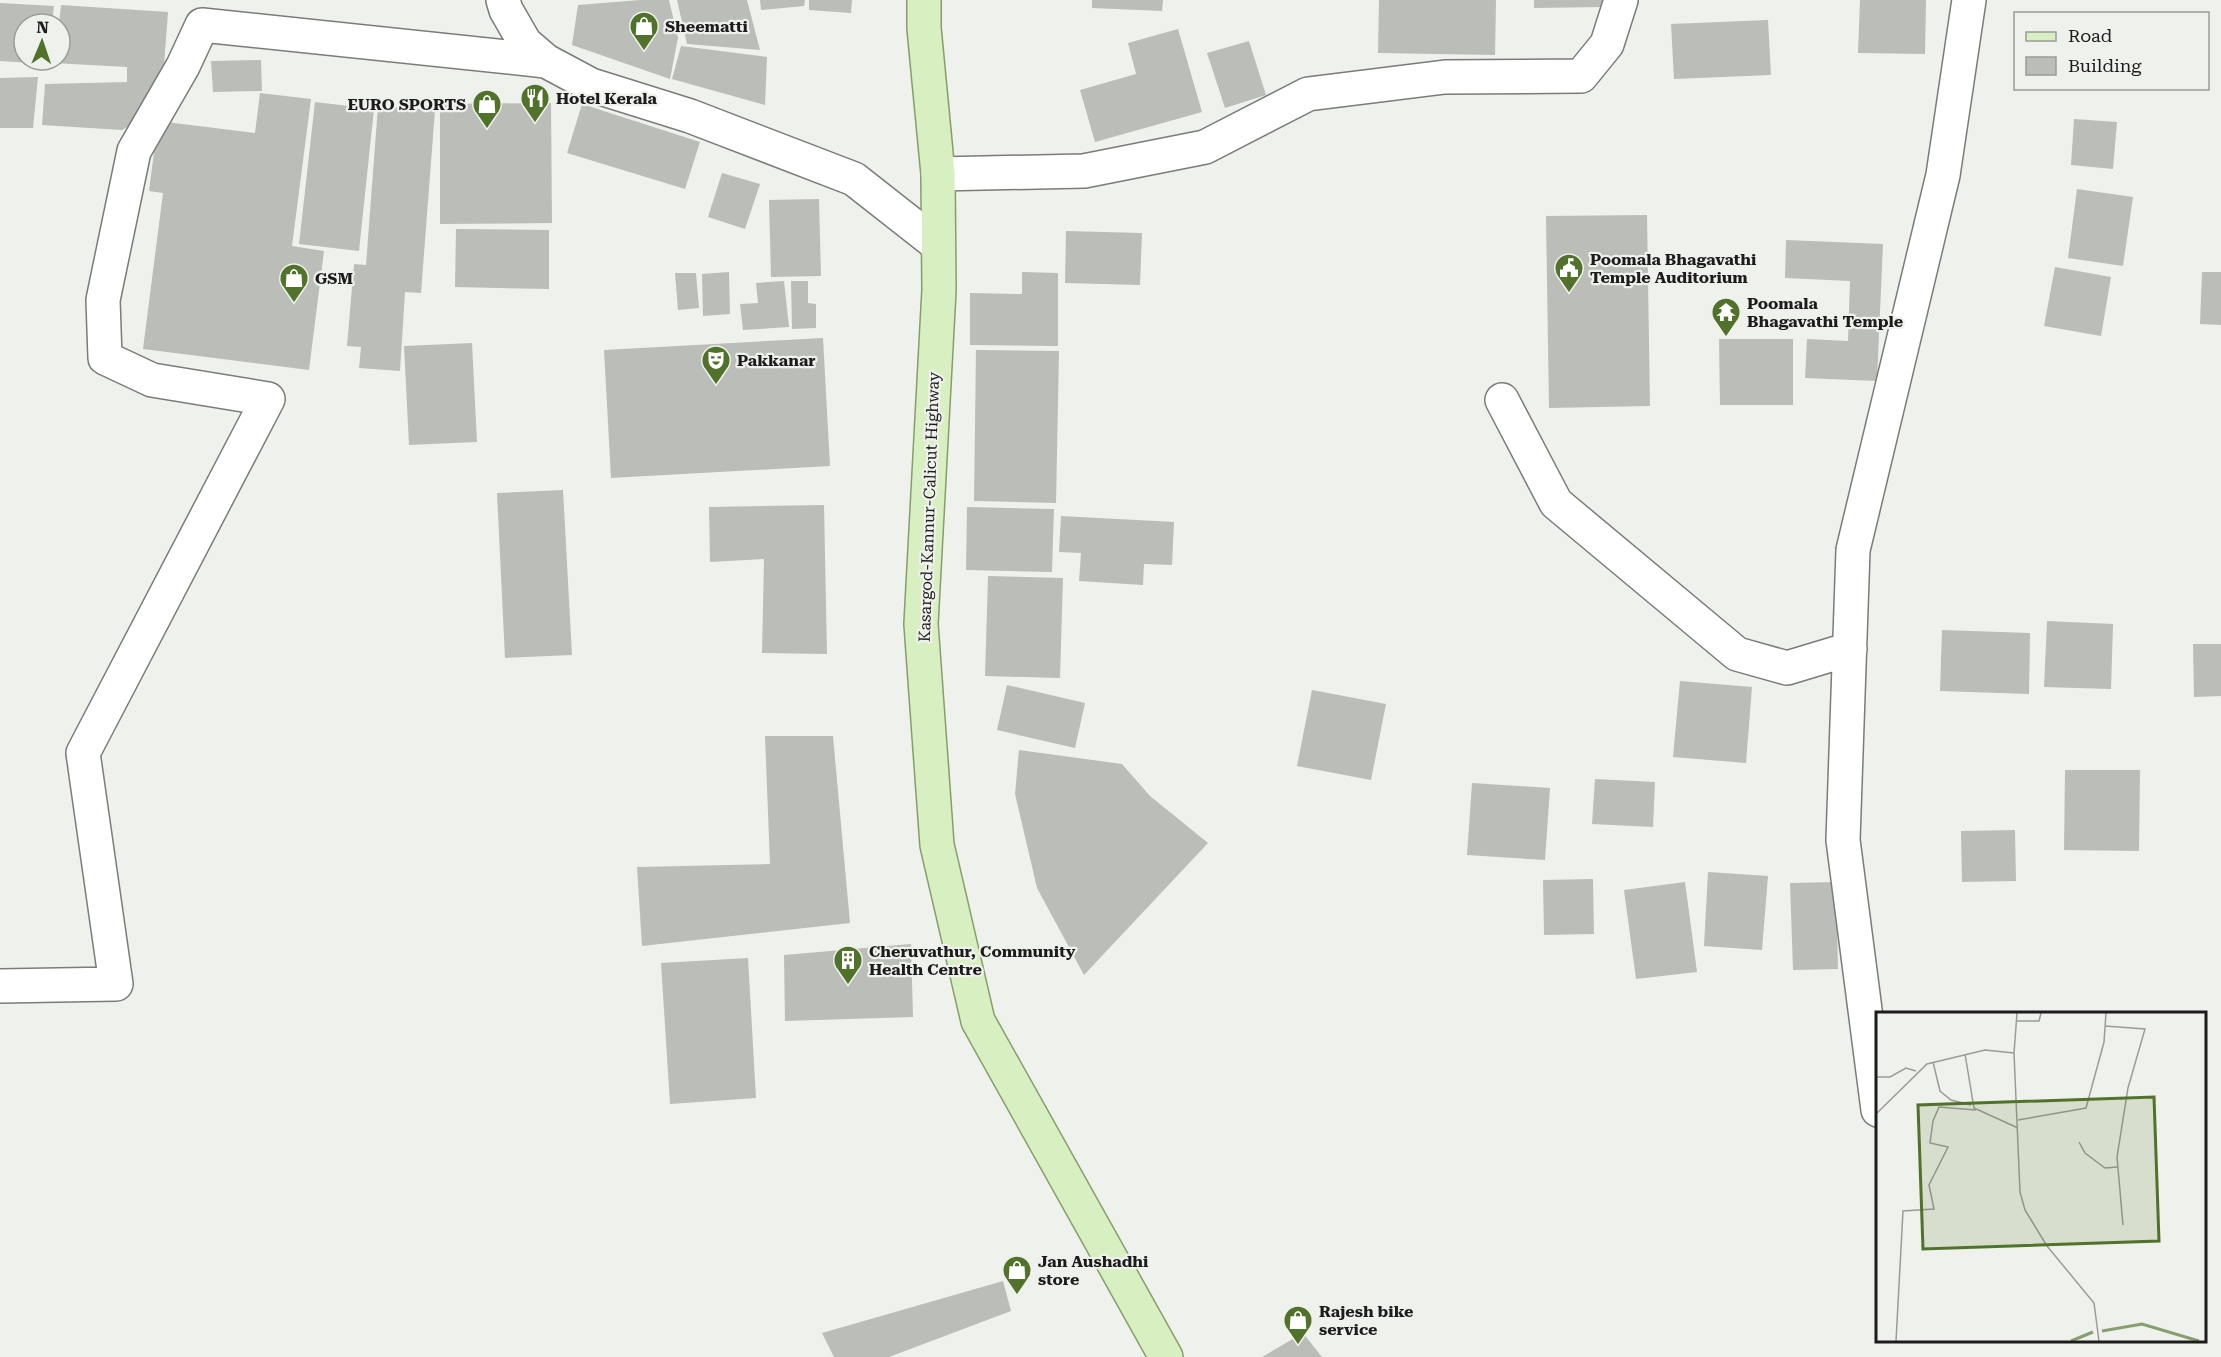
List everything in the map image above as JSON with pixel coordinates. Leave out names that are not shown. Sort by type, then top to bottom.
[{"type":"main road","name":"Kasargod-Kannur-Calicut Highway","points":[[924,0],[924,28],[938,174],[939,290],[921,624],[937,845],[978,1021],[1167,1357]]},
{"type":"street","points":[[938,174],[1084,171],[1205,147],[1308,94],[1445,77],[1581,76],[1607,44],[1622,0]]},
{"type":"street","points":[[1876,1095],[1843,840],[1853,550],[1943,175],[1969,0]]},
{"type":"street","points":[[498,3],[525,43],[546,61],[591,85],[690,117],[854,178],[938,245]]},
{"type":"street","points":[[0,986],[116,984],[83,753],[268,399],[152,380],[105,358],[103,300],[134,151],[183,66],[202,25],[546,61]]},
{"type":"street","points":[[1502,400],[1556,502],[1737,654],[1787,668],[1850,649]]},
{"type":"building","points":[[669,0],[678,38],[670,79],[572,45],[578,5]]},
{"type":"building","points":[[677,0],[747,0],[760,50],[687,44]]},
{"type":"building","points":[[760,0],[805,0],[804,6],[761,10]]},
{"type":"building","points":[[809,0],[852,0],[851,13],[809,10]]},
{"type":"building","points":[[1092,0],[1163,0],[1162,11],[1092,8]]},
{"type":"building","points":[[1379,0],[1496,0],[1495,55],[1378,53]]},
{"type":"building","points":[[1534,0],[1604,0],[1604,7],[1534,8]]},
{"type":"building","points":[[1860,0],[1926,0],[1925,54],[1858,53]]},
{"type":"building","points":[[0,3],[54,6],[53,12],[12,12],[12,62],[0,61]]},
{"type":"building","points":[[61,5],[168,12],[162,92],[146,116],[122,130],[42,125],[45,84],[127,82],[127,67],[72,64],[72,12],[60,12]]},
{"type":"building","points":[[1768,20],[1771,75],[1674,79],[1671,24]]},
{"type":"building","points":[[1178,29],[1202,112],[1095,142],[1080,90],[1136,74],[1128,43]]},
{"type":"building","points":[[1249,41],[1266,95],[1225,108],[1207,53]]},
{"type":"building","points":[[681,46],[767,57],[765,105],[672,79]]},
{"type":"building","points":[[261,60],[262,91],[213,92],[211,61]]},
{"type":"building","points":[[38,77],[33,128],[0,128],[0,78]]},
{"type":"building","points":[[260,93],[311,99],[292,246],[324,251],[309,370],[143,349],[163,193],[149,191],[158,121],[255,133]]},
{"type":"building","points":[[315,102],[374,109],[359,251],[299,244]]},
{"type":"building","points":[[551,103],[552,223],[440,224],[440,104]]},
{"type":"building","points":[[582,104],[700,142],[685,189],[567,153]]},
{"type":"building","points":[[378,106],[435,110],[421,293],[405,292],[400,371],[359,368],[361,347],[347,346],[354,264],[366,265]]},
{"type":"building","points":[[2074,119],[2117,122],[2113,169],[2071,165]]},
{"type":"building","points":[[722,173],[760,184],[745,229],[708,217]]},
{"type":"building","points":[[2077,189],[2133,197],[2123,266],[2068,258]]},
{"type":"building","points":[[819,199],[821,276],[771,277],[769,200]]},
{"type":"building","points":[[1647,215],[1650,406],[1549,408],[1546,216]]},
{"type":"building","points":[[456,229],[549,230],[549,289],[455,287]]},
{"type":"building","points":[[1066,231],[1142,233],[1140,285],[1065,283]]},
{"type":"building","points":[[1786,240],[1883,244],[1877,381],[1805,378],[1807,339],[1848,341],[1850,281],[1785,278]]},
{"type":"building","points":[[2055,267],[2111,277],[2101,336],[2044,326]]},
{"type":"building","points":[[729,272],[730,314],[703,316],[702,274]]},
{"type":"building","points":[[1022,272],[1058,273],[1058,346],[970,345],[970,293],[1022,294]]},
{"type":"building","points":[[2202,272],[2221,272],[2221,325],[2200,324]]},
{"type":"building","points":[[675,273],[696,273],[699,308],[678,310]]},
{"type":"building","points":[[784,281],[789,327],[743,330],[740,304],[758,303],[756,283]]},
{"type":"building","points":[[791,281],[808,281],[808,303],[816,304],[816,328],[792,329]]},
{"type":"building","name":"Pakkanar","points":[[823,338],[830,466],[611,478],[604,350]]},
{"type":"building","points":[[1719,339],[1793,339],[1793,405],[1720,405]]},
{"type":"building","points":[[472,343],[477,442],[409,445],[404,346]]},
{"type":"building","points":[[976,350],[1059,351],[1056,503],[974,501]]},
{"type":"building","points":[[563,490],[572,655],[505,658],[497,493]]},
{"type":"building","points":[[824,505],[827,654],[762,653],[764,559],[710,562],[709,507]]},
{"type":"building","points":[[967,507],[1054,509],[1052,572],[966,570]]},
{"type":"building","points":[[1061,516],[1174,522],[1172,565],[1144,564],[1143,585],[1079,581],[1081,553],[1059,552]]},
{"type":"building","points":[[988,576],[1063,578],[1060,678],[985,676]]},
{"type":"building","points":[[2047,621],[2113,624],[2111,689],[2044,687]]},
{"type":"building","points":[[1942,630],[2030,633],[2029,694],[1940,691]]},
{"type":"building","points":[[2193,644],[2221,644],[2221,696],[2194,697]]},
{"type":"building","points":[[1680,681],[1752,687],[1746,763],[1673,757]]},
{"type":"building","points":[[1007,685],[1085,703],[1075,748],[997,730]]},
{"type":"building","points":[[1312,690],[1386,704],[1371,780],[1297,766]]},
{"type":"building","points":[[765,736],[833,736],[850,923],[642,946],[637,867],[770,864]]},
{"type":"building","points":[[1019,750],[1122,764],[1150,796],[1208,843],[1084,975],[1037,888],[1015,794]]},
{"type":"building","points":[[2065,770],[2140,770],[2139,851],[2064,850]]},
{"type":"building","points":[[1595,779],[1655,782],[1653,827],[1592,824]]},
{"type":"building","points":[[1472,783],[1550,788],[1545,860],[1467,855]]},
{"type":"building","points":[[2015,830],[2016,881],[1962,882],[1961,831]]},
{"type":"building","points":[[1708,872],[1768,876],[1762,950],[1704,946]]},
{"type":"building","points":[[1593,879],[1594,934],[1544,935],[1543,880]]},
{"type":"building","points":[[1685,882],[1697,972],[1636,979],[1624,890]]},
{"type":"building","points":[[1836,882],[1838,969],[1793,970],[1790,883]]},
{"type":"building","name":"Cheruvathur, Community Health Centre","points":[[911,944],[913,1017],[785,1021],[784,955]]},
{"type":"building","points":[[748,958],[756,1098],[670,1104],[661,963]]},
{"type":"building","points":[[1003,1281],[1011,1311],[889,1357],[834,1357],[822,1333]]},
{"type":"building","name":"Rajesh bike service","points":[[1303,1333],[1322,1357],[1262,1357]]},
{"type":"place","name":"Sheematti","points":[[644,52]]},
{"type":"place","name":"Hotel Kerala","points":[[535,124]]},
{"type":"place","name":"EURO SPORTS","points":[[487,130]]},
{"type":"place","name":"Poomala Bhagavathi Temple Auditorium","points":[[1569,294]]},
{"type":"place","name":"GSM","points":[[294,304]]},
{"type":"place","name":"Poomala Bhagavathi Temple","points":[[1726,338]]},
{"type":"place","name":"Pakkanar","points":[[716,386]]},
{"type":"place","name":"Cheruvathur, Community Health Centre","points":[[848,986]]},
{"type":"place","name":"Jan Aushadhi store","points":[[1017,1296]]},
{"type":"place","name":"Rajesh bike service","points":[[1298,1346]]}]
